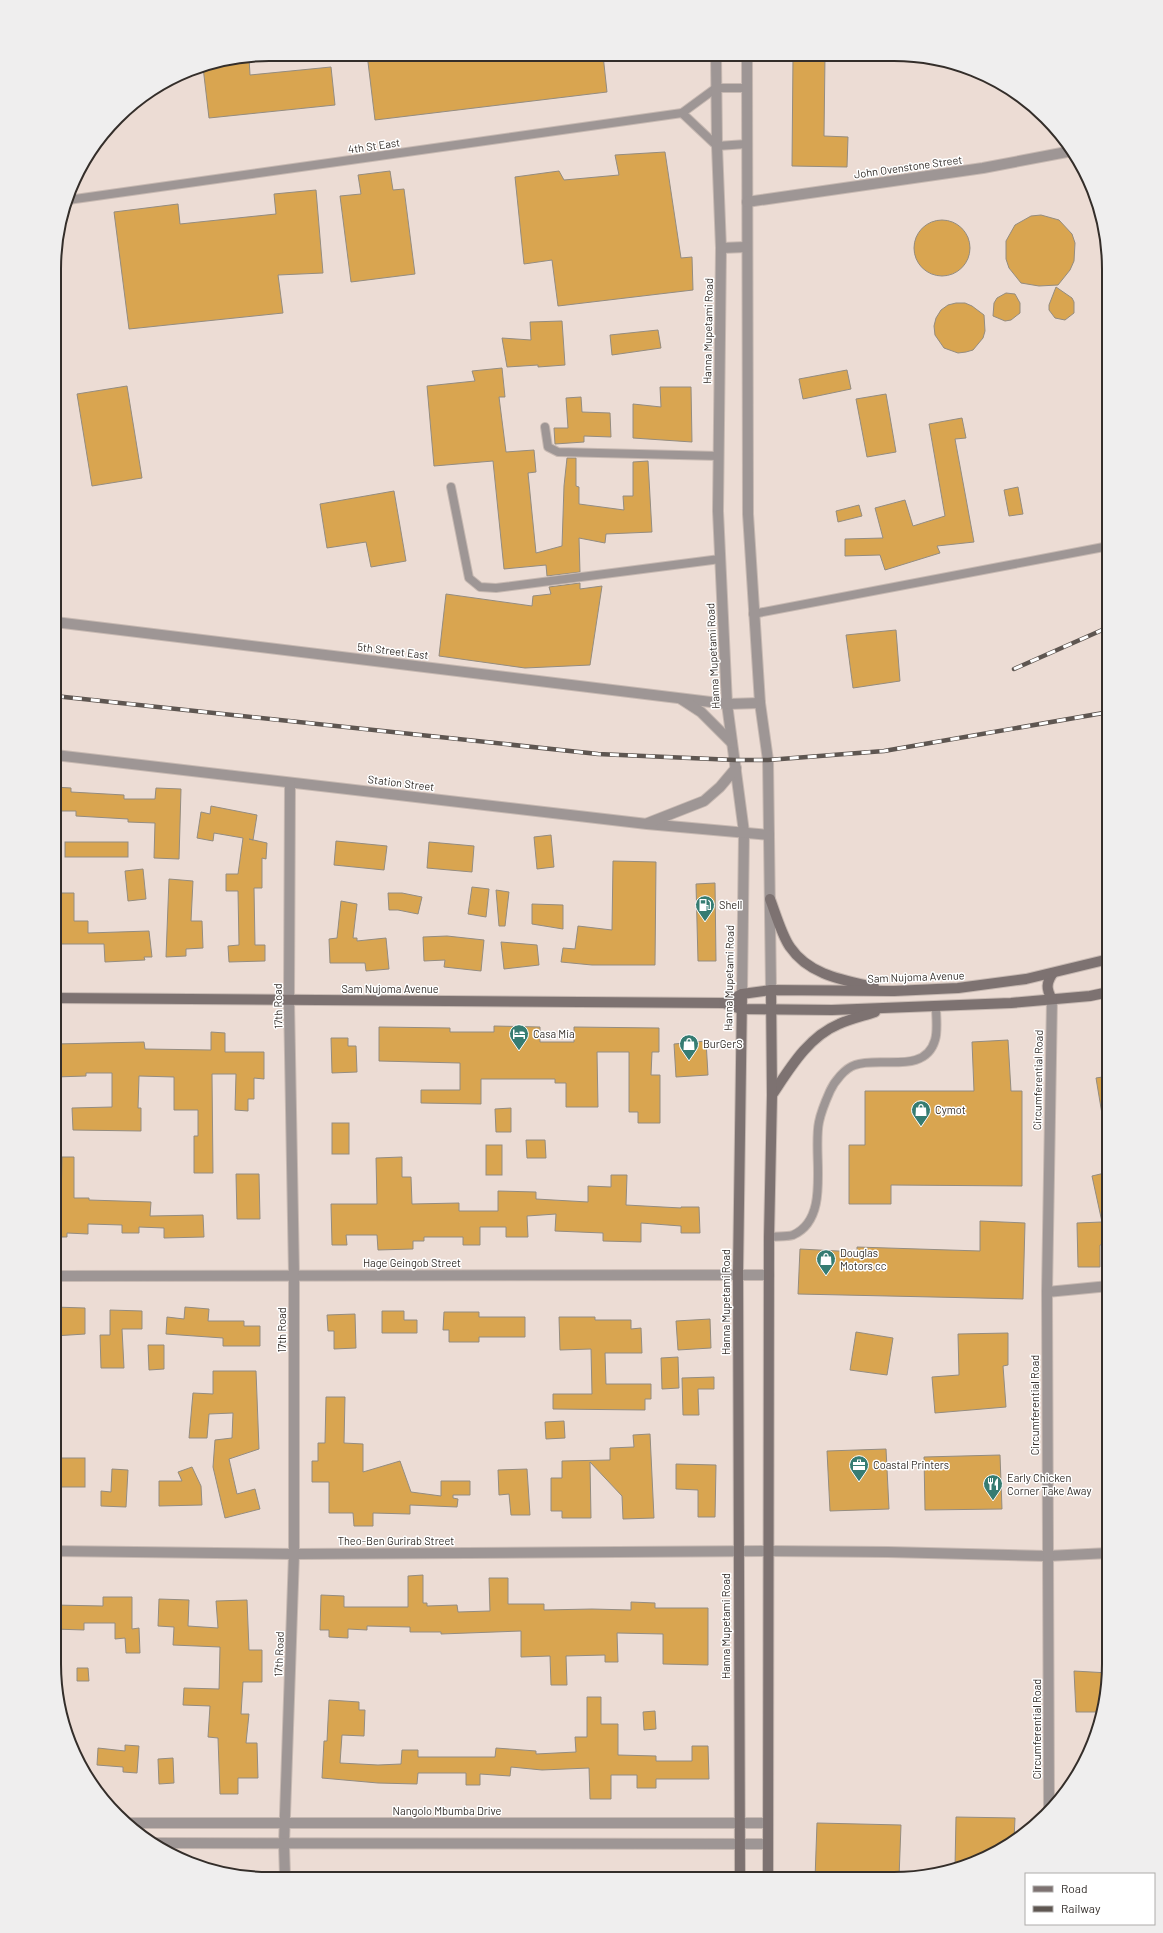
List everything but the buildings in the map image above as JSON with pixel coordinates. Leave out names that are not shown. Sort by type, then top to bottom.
[{"type":"main road","points":[[770,899],[790,947],[810,967],[837,978],[894,991]]},
{"type":"main road","name":"Sam Nujoma Avenue","points":[[724,1003],[742,994],[771,990],[894,991],[958,988],[1053,974],[1102,961]]},
{"type":"main road","points":[[1052,999],[1047,991],[1047,984],[1053,974]]},
{"type":"main road","points":[[768,1872],[769,1237],[772,1095],[771,990]]},
{"type":"main road","name":"Sam Nujoma Avenue","points":[[61,998],[724,1003],[740,1010],[832,1010],[936,1007],[1090,996],[1102,993]]},
{"type":"main road","name":"Hanna Mupetami Road","points":[[740,1872],[738,1274],[740,1010],[742,994]]},
{"type":"main road","points":[[772,1095],[792,1065],[809,1045],[823,1033],[839,1024],[886,1008]]},
{"type":"street","name":"Hanna Mupetami Road","points":[[716,61],[717,146],[721,248],[718,512],[727,704],[744,832],[742,994]]},
{"type":"street","points":[[747,61],[746,247],[748,514],[753,614],[760,703],[768,760],[771,990]]},
{"type":"street","name":"John Ovenstone Street","points":[[747,202],[983,168],[1066,152]]},
{"type":"street","points":[[721,248],[746,247]]},
{"type":"street","name":"5th Street East","points":[[61,623],[727,704],[760,703]]},
{"type":"street","points":[[679,698],[701,712],[732,743]]},
{"type":"street","name":"Station Street","points":[[61,756],[647,824],[769,835]]},
{"type":"street","points":[[647,824],[704,800],[720,787],[736,768]]},
{"type":"street","name":"17th Road","points":[[285,1872],[284,1844],[286,1823],[294,1554],[294,1275],[289,1000],[290,783]]},
{"type":"street","name":"Circumferential Road","points":[[1049,1802],[1047,1292],[1052,999]]},
{"type":"street","name":"Hage Geingob Street","points":[[61,1276],[769,1275]]},
{"type":"street","points":[[1047,1292],[1102,1287]]},
{"type":"street","name":"Theo-Ben Gurirab Street","points":[[61,1551],[294,1554],[769,1551],[1047,1556],[1102,1553]]},
{"type":"street","name":"Nangolo Mbumba Drive","points":[[135,1823],[767,1823]]},
{"type":"street","points":[[164,1843],[767,1844]]},
{"type":"lane","points":[[716,88],[747,88]]},
{"type":"lane","name":"4th St East","points":[[73,199],[682,113],[716,88]]},
{"type":"lane","points":[[682,113],[717,146],[747,144]]},
{"type":"lane","points":[[545,427],[548,447],[558,452],[719,456]]},
{"type":"lane","points":[[451,487],[469,578],[480,587],[496,588],[720,559]]},
{"type":"lane","points":[[753,614],[1102,547]]},
{"type":"lane","points":[[769,1237],[792,1235],[803,1228],[814,1213],[817,1200],[819,1123],[830,1090],[842,1074],[854,1065],[920,1060],[930,1051],[936,1040],[936,1007]]},
{"type":"railway","points":[[1014,669],[1102,630]]},
{"type":"railway","points":[[61,697],[598,754],[735,760],[768,760],[884,751],[1102,713]]},
{"type":"place","name":"Shell","points":[[705,922]]},
{"type":"place","name":"Casa Mia","points":[[519,1051]]},
{"type":"place","name":"BurGerS","points":[[689,1061]]},
{"type":"place","name":"Cymot","points":[[921,1127]]},
{"type":"place","name":"Douglas Motors cc","points":[[826,1276]]},
{"type":"place","name":"Coastal Printers","points":[[859,1482]]},
{"type":"place","name":"Early Chicken Corner Take Away","points":[[993,1501]]}]
